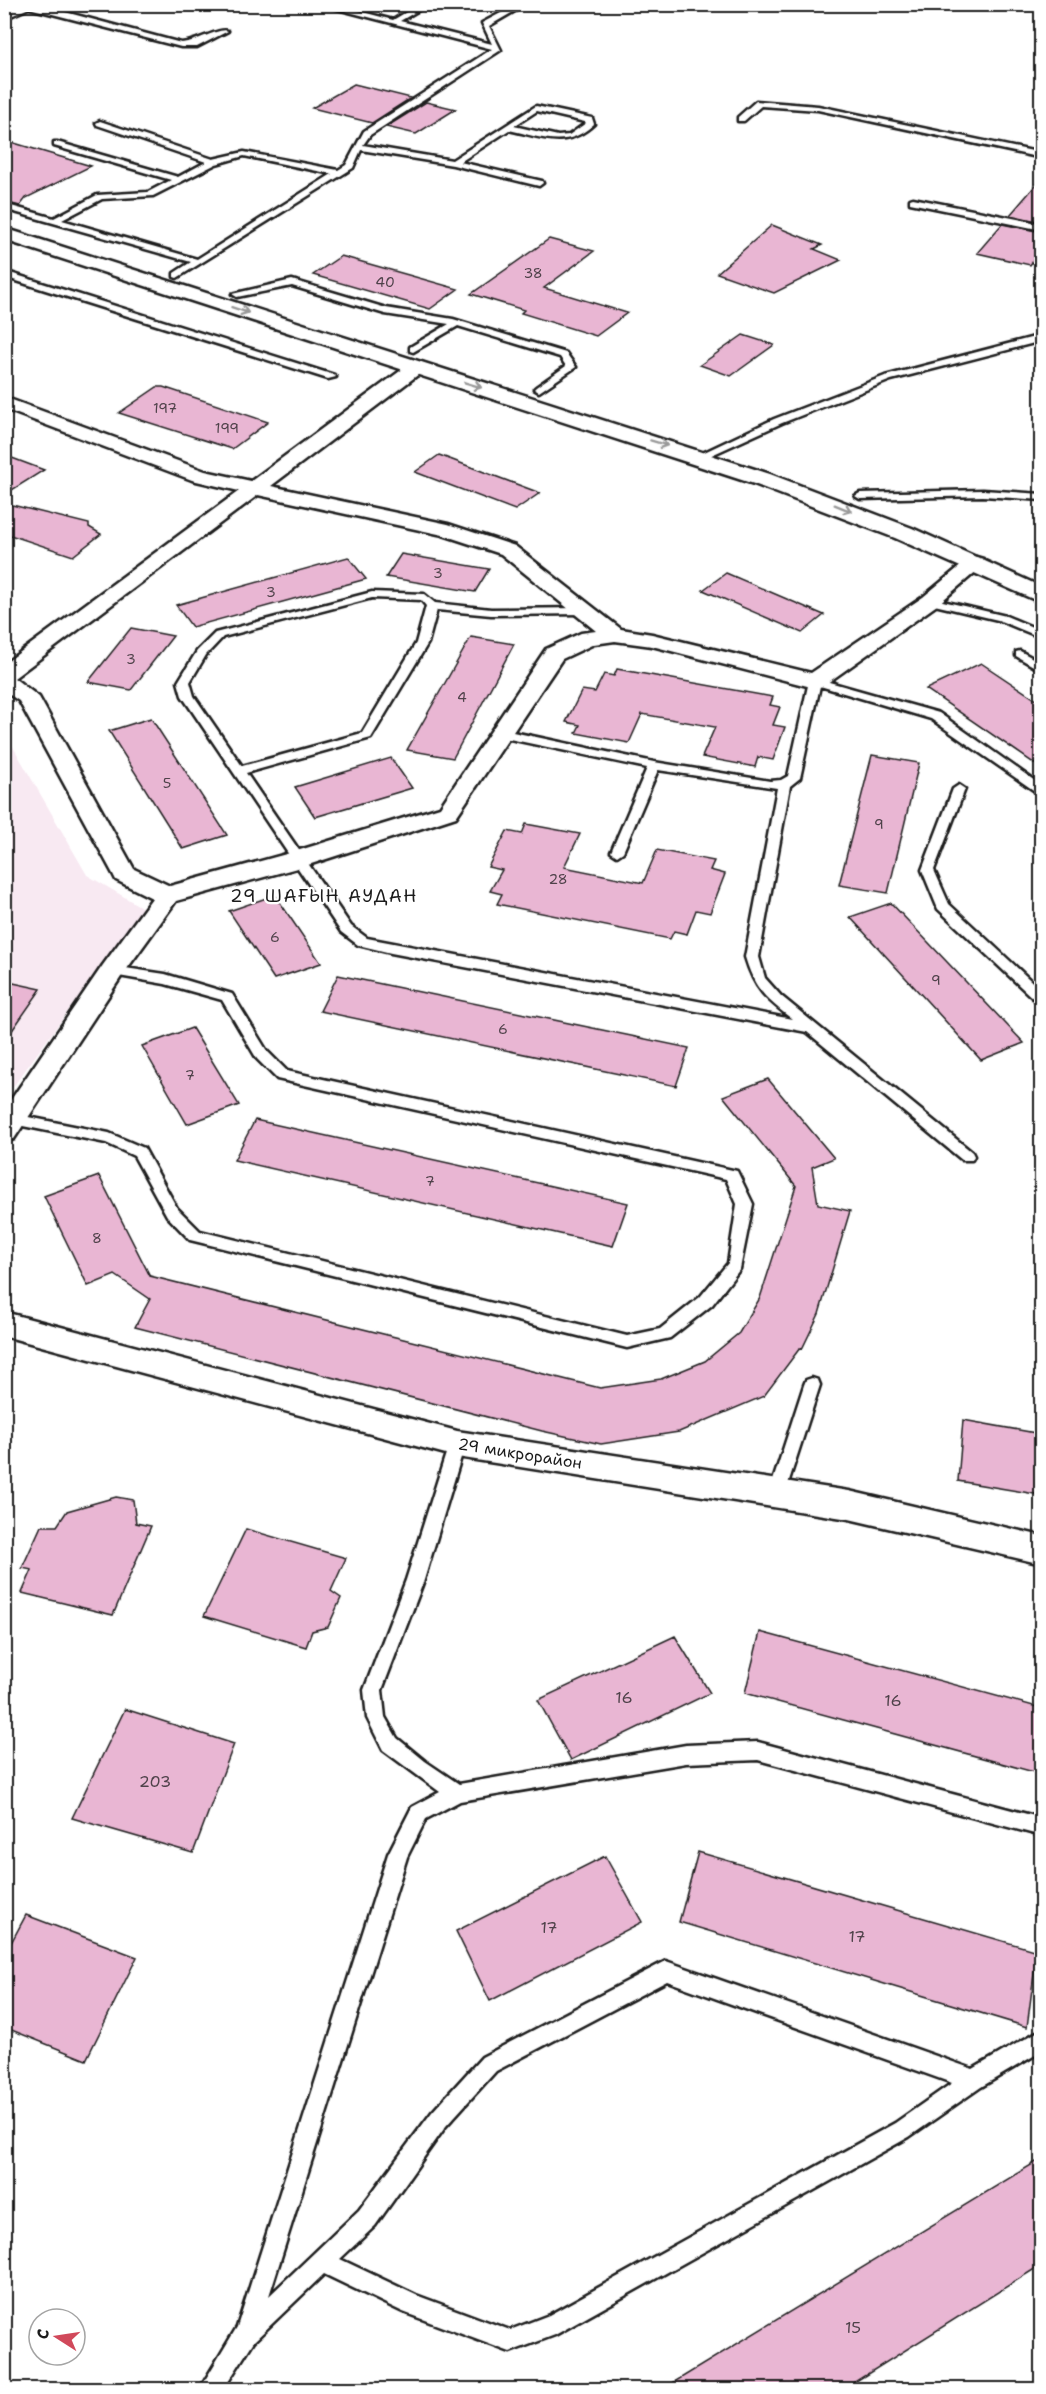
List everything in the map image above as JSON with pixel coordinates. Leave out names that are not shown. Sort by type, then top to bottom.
[{"type":"main road","points":[[4,222],[237,294],[420,357],[819,498],[1041,581]]},
{"type":"main road","points":[[4,234],[420,357],[539,389],[722,447],[860,496],[981,559],[1041,596]]},
{"type":"street","points":[[4,675],[255,489],[420,357]]},
{"type":"street","points":[[4,402],[199,476],[448,530],[508,550],[615,635]]},
{"type":"street","points":[[9,1125],[112,971],[167,896],[298,859],[448,812],[554,654],[589,638],[615,635],[652,640],[815,681],[930,601],[981,559]]},
{"type":"street","points":[[4,681],[28,697],[125,874],[167,896]]},
{"type":"street","name":"29 микрорайон","points":[[8,1330],[458,1444],[849,1504],[1041,1550]]},
{"type":"lane","points":[[321,4],[498,48]]},
{"type":"lane","points":[[394,22],[426,4]]},
{"type":"lane","points":[[498,48],[485,25],[524,4]]},
{"type":"lane","points":[[4,17],[31,5],[182,45],[194,45],[224,32]]},
{"type":"lane","points":[[177,275],[350,166],[367,133],[498,48]]},
{"type":"lane","points":[[741,119],[759,103],[818,108],[1041,156]]},
{"type":"lane","points":[[453,163],[507,127],[536,108],[589,120],[590,124],[571,137],[558,138],[507,127]]},
{"type":"lane","points":[[100,123],[213,162]]},
{"type":"lane","points":[[57,144],[180,180]]},
{"type":"lane","points":[[358,147],[453,163],[539,183]]},
{"type":"lane","points":[[54,220],[100,197],[113,194],[145,195],[213,162],[250,154],[339,173]]},
{"type":"lane","points":[[913,201],[1041,227]]},
{"type":"lane","points":[[4,206],[199,261]]},
{"type":"lane","points":[[4,274],[331,377]]},
{"type":"lane","points":[[237,294],[292,283],[385,311],[457,323],[564,355],[571,367],[539,389]]},
{"type":"lane","points":[[420,357],[457,323]]},
{"type":"lane","points":[[701,456],[778,421],[888,378],[1041,338]]},
{"type":"lane","points":[[860,496],[983,493],[1041,497]]},
{"type":"lane","points":[[582,611],[491,612],[432,606],[423,597],[372,595],[219,635],[201,653],[184,682],[188,696],[346,929],[363,942],[812,1028]]},
{"type":"lane","points":[[930,601],[1002,618],[1041,635]]},
{"type":"lane","points":[[238,771],[367,735],[422,643],[432,606]]},
{"type":"lane","points":[[1020,654],[1041,668]]},
{"type":"lane","points":[[499,733],[654,766],[770,785],[784,784],[794,777],[815,681],[935,716],[1041,792]]},
{"type":"lane","points":[[617,852],[654,766]]},
{"type":"lane","points":[[784,784],[752,957],[759,980],[776,999],[967,1156]]},
{"type":"lane","points":[[959,789],[928,870],[943,906],[1041,999]]},
{"type":"lane","points":[[9,1125],[108,1138],[140,1152],[172,1212],[195,1236],[627,1341],[664,1334],[706,1301],[735,1265],[746,1204],[732,1175],[282,1076],[262,1055],[227,997],[165,979],[112,971]]},
{"type":"lane","points":[[777,1493],[812,1385]]},
{"type":"lane","points":[[457,1793],[418,1767],[390,1744],[376,1718],[373,1690],[415,1580],[458,1444]]},
{"type":"lane","points":[[246,2333],[398,1854],[419,1813],[457,1793],[599,1767],[675,1756],[758,1751],[1041,1827]]},
{"type":"lane","points":[[210,2390],[246,2333],[367,2218],[439,2119],[489,2064],[666,1971],[974,2080]]},
{"type":"lane","points":[[321,2261],[411,2304],[510,2341],[555,2324],[891,2136],[974,2080],[1041,2039]]},
{"type":"shaded area","points":[[4,731],[87,875],[143,908],[5,1098]]},
{"type":"building","points":[[354,84],[411,98],[372,123],[312,108]]},
{"type":"building","points":[[426,102],[456,109],[416,134],[386,127]]},
{"type":"building","points":[[4,140],[91,166],[26,198],[20,206],[4,202]]},
{"type":"building","points":[[1041,179],[1041,222],[1010,215]]},
{"type":"building","points":[[1002,224],[1041,232],[1041,250],[1030,265],[977,253]]},
{"type":"building","points":[[772,225],[822,245],[814,249],[841,260],[774,293],[717,273]]},
{"type":"building","points":[[549,239],[594,251],[544,288],[627,313],[596,336],[521,313],[524,310],[471,294]]},
{"type":"building","points":[[341,256],[458,289],[430,309],[313,275]]},
{"type":"building","points":[[743,335],[774,345],[731,376],[700,365]]},
{"type":"building","points":[[157,387],[163,387],[268,422],[232,449],[119,413]]},
{"type":"building","points":[[4,455],[44,470],[4,495]]},
{"type":"building","points":[[439,455],[540,493],[515,510],[415,472]]},
{"type":"building","points":[[4,503],[89,524],[89,527],[101,534],[73,556],[4,533]]},
{"type":"building","points":[[401,554],[489,569],[475,592],[386,577]]},
{"type":"building","points":[[348,557],[366,579],[192,627],[176,605]]},
{"type":"building","points":[[726,573],[824,615],[802,633],[703,590]]},
{"type":"building","points":[[131,628],[173,636],[131,690],[88,682]]},
{"type":"building","points":[[471,637],[514,644],[453,758],[407,750]]},
{"type":"building","points":[[981,663],[1041,703],[1041,768],[926,689]]},
{"type":"building","points":[[617,669],[773,697],[770,705],[780,707],[773,725],[785,727],[773,760],[758,757],[755,767],[702,757],[715,727],[642,714],[629,743],[576,733],[580,725],[566,722],[582,690],[595,692],[604,674],[614,676]]},
{"type":"building","points":[[151,718],[227,835],[183,849],[109,731]]},
{"type":"building","points":[[872,755],[919,763],[888,893],[839,885]]},
{"type":"building","points":[[391,758],[412,788],[315,817],[295,787]]},
{"type":"building","points":[[526,824],[580,834],[564,867],[643,883],[657,850],[714,861],[710,870],[725,874],[710,913],[696,910],[687,934],[674,931],[670,939],[497,904],[502,894],[490,891],[502,870],[488,867],[507,831],[522,834]]},
{"type":"building","points":[[275,895],[321,963],[274,979],[229,911]]},
{"type":"building","points":[[891,903],[1024,1043],[981,1060],[850,917]]},
{"type":"building","points":[[338,975],[689,1048],[676,1086],[320,1011]]},
{"type":"building","points":[[4,981],[41,989],[4,1042]]},
{"type":"building","points":[[192,1028],[239,1105],[187,1124],[142,1046]]},
{"type":"building","points":[[768,1079],[834,1158],[812,1167],[818,1204],[850,1211],[819,1314],[802,1349],[800,1348],[764,1396],[679,1432],[601,1444],[135,1327],[150,1299],[115,1275],[88,1286],[44,1196],[99,1176],[150,1276],[600,1388],[661,1379],[705,1361],[739,1333],[760,1298],[796,1186],[723,1096]]},
{"type":"building","points":[[255,1120],[628,1203],[613,1246],[234,1160]]},
{"type":"building","points":[[963,1420],[1041,1434],[1041,1495],[958,1481]]},
{"type":"building","points":[[116,1497],[133,1500],[136,1523],[151,1526],[113,1615],[22,1593],[32,1570],[22,1568],[41,1526],[57,1526],[67,1511]]},
{"type":"building","points":[[246,1529],[346,1558],[331,1591],[341,1598],[328,1627],[312,1631],[306,1647],[204,1616]]},
{"type":"building","points":[[760,1632],[1041,1708],[1041,1774],[745,1693]]},
{"type":"building","points":[[675,1636],[710,1693],[571,1760],[538,1700]]},
{"type":"building","points":[[125,1709],[234,1744],[193,1853],[72,1818]]},
{"type":"building","points":[[698,1852],[1037,1951],[1027,2027],[679,1922]]},
{"type":"building","points":[[605,1856],[642,1922],[490,2001],[456,1931]]},
{"type":"building","points":[[26,1915],[137,1957],[86,2060],[4,2027],[4,1956]]},
{"type":"building","points":[[1041,2159],[1041,2265],[842,2390],[661,2390]]},
{"type":"district","name":"29 ШАҒЫН АУДАН","points":[[324,896]]}]
